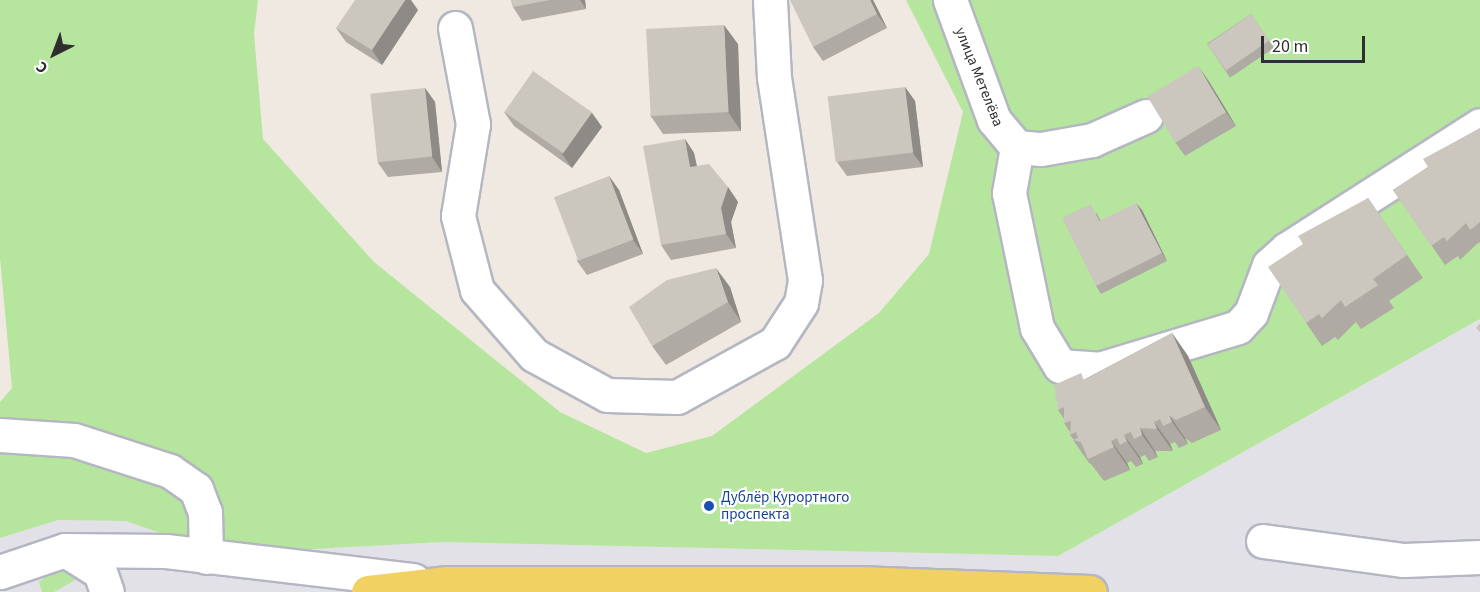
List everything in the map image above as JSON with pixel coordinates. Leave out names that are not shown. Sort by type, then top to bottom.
[{"type":"main road","points":[[368,592],[447,583],[859,583],[1090,592]]},
{"type":"main road","points":[[859,583],[895,592]]},
{"type":"street","points":[[455,28],[473,124],[458,216],[477,290],[534,355],[607,395],[677,396],[775,343],[801,303],[805,280],[777,109],[770,0]]},
{"type":"street","name":"улица Метелёва","points":[[950,0],[994,120],[1017,147]]},
{"type":"street","points":[[1146,116],[1092,140],[1041,149],[1017,147],[1010,193],[1037,328],[1060,366],[1087,370],[1238,327],[1251,313],[1269,265],[1287,249],[1480,125]]},
{"type":"street","points":[[0,435],[74,440],[170,471],[196,489],[202,504],[206,557]]},
{"type":"street","points":[[1263,541],[1404,560],[1480,556]]},
{"type":"street","points":[[65,550],[100,572],[107,592]]},
{"type":"street","points":[[0,572],[65,550],[206,557],[447,583]]},
{"type":"shaded area","points":[[1480,319],[1480,592],[0,592],[0,538],[58,520],[126,521],[220,554],[443,542],[1058,556]]},
{"type":"green space","points":[[0,0],[258,0],[254,34],[263,139],[374,262],[560,412],[646,453],[712,436],[879,313],[929,254],[963,112],[906,0],[1480,0],[1480,319],[1058,556],[443,542],[220,554],[126,521],[58,520],[0,538],[0,402],[12,388],[0,258]]},
{"type":"green space","points":[[56,568],[77,579],[54,592],[42,592],[39,582]]},
{"type":"building","points":[[355,0],[405,0],[372,50],[336,28]]},
{"type":"building","points":[[511,0],[550,0],[513,7]]},
{"type":"building","points":[[790,0],[870,0],[877,14],[813,47]]},
{"type":"building","points":[[1251,14],[1269,40],[1226,71],[1208,44]]},
{"type":"building","points":[[724,25],[729,112],[651,116],[646,29]]},
{"type":"building","points":[[1198,66],[1226,112],[1175,143],[1147,96]]},
{"type":"building","points":[[533,71],[592,112],[563,153],[504,112]]},
{"type":"building","points":[[905,87],[913,153],[836,162],[828,97]]},
{"type":"building","points":[[425,88],[432,157],[378,162],[370,94]]},
{"type":"building","points":[[1480,128],[1480,222],[1470,230],[1466,223],[1447,241],[1444,237],[1431,246],[1393,190],[1428,167],[1423,159]]},
{"type":"building","points":[[685,139],[690,167],[709,164],[728,187],[721,208],[726,234],[661,245],[643,146]]},
{"type":"building","points":[[609,176],[633,239],[578,261],[554,197]]},
{"type":"building","points":[[1368,198],[1407,255],[1373,279],[1378,285],[1345,307],[1341,300],[1322,318],[1319,314],[1306,323],[1268,267],[1303,244],[1298,236]]},
{"type":"building","points":[[1136,203],[1162,253],[1096,286],[1062,218],[1091,204],[1099,221]]},
{"type":"building","points":[[716,268],[728,302],[652,346],[629,307],[667,280]]},
{"type":"building","points":[[1172,333],[1205,407],[1176,420],[1169,415],[1172,422],[1163,426],[1160,419],[1154,422],[1157,429],[1140,428],[1142,435],[1134,439],[1131,432],[1124,435],[1127,441],[1120,445],[1117,438],[1111,441],[1114,447],[1088,459],[1081,442],[1073,440],[1078,438],[1076,432],[1070,435],[1071,421],[1064,423],[1064,407],[1058,410],[1054,385],[1081,373],[1084,380]]},
{"type":"place","name":"Дублёр Курортного проспекта","points":[[709,506]]}]
